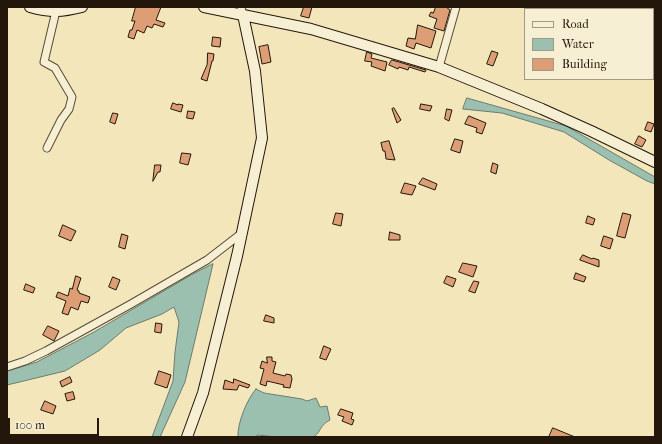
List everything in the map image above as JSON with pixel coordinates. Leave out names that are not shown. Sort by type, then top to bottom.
[{"type":"main road","points":[[30,7],[43,11],[64,12],[82,7]]},
{"type":"main road","points":[[204,7],[242,11],[311,29],[439,67],[542,109],[655,162]]},
{"type":"main road","points":[[187,437],[203,393],[242,233],[262,138],[255,71],[242,11]]},
{"type":"street","points":[[439,67],[456,7]]},
{"type":"street","points":[[47,148],[61,120],[69,109],[72,96],[55,68],[44,62],[56,11]]},
{"type":"street","points":[[7,366],[25,361],[46,351],[124,308],[207,260],[242,233]]},
{"type":"water","points":[[467,98],[566,126],[655,177],[655,184],[609,160],[564,132],[502,113],[463,109]]},
{"type":"water","points":[[213,264],[185,382],[160,437],[152,437],[173,381],[179,322],[174,307],[162,314],[126,328],[100,350],[65,371],[7,385],[7,371],[37,362],[94,332],[191,275]]},
{"type":"water","points":[[256,389],[264,393],[307,401],[316,398],[320,407],[327,406],[330,420],[324,424],[314,437],[276,437],[258,435],[255,437],[238,437],[239,425],[243,412]]},
{"type":"building","points":[[136,7],[161,7],[156,20],[165,23],[163,27],[154,24],[152,28],[147,26],[144,33],[137,30],[134,39],[128,37],[135,21],[132,21]]},
{"type":"building","points":[[304,7],[312,7],[309,18],[301,16]]},
{"type":"building","points":[[436,7],[446,7],[450,10],[444,31],[434,28],[437,19],[429,16],[431,12],[433,13]]},
{"type":"building","points":[[418,25],[436,31],[431,48],[416,43],[414,49],[406,46],[408,38],[415,39]]},
{"type":"building","points":[[213,37],[221,38],[220,47],[212,46]]},
{"type":"building","points":[[268,45],[271,62],[262,64],[259,47]]},
{"type":"building","points":[[492,51],[498,53],[493,66],[487,64]]},
{"type":"building","points":[[367,52],[372,54],[371,58],[387,62],[385,71],[371,66],[372,62],[365,61]]},
{"type":"building","points":[[208,53],[214,54],[207,81],[201,79],[207,65]]},
{"type":"building","points":[[392,60],[426,70],[425,72],[409,67],[408,70],[399,67],[398,69],[389,65]]},
{"type":"building","points":[[173,103],[183,105],[181,112],[171,109]]},
{"type":"building","points":[[421,104],[432,106],[430,111],[420,109]]},
{"type":"building","points":[[394,108],[401,120],[397,123],[392,109]]},
{"type":"building","points":[[447,109],[452,110],[449,121],[445,119]]},
{"type":"building","points":[[188,111],[195,112],[193,119],[187,118]]},
{"type":"building","points":[[113,113],[118,114],[115,124],[110,122]]},
{"type":"building","points":[[469,116],[486,123],[482,134],[476,132],[477,128],[465,124]]},
{"type":"building","points":[[648,122],[654,124],[651,132],[645,130]]},
{"type":"building","points":[[639,136],[646,140],[642,147],[635,144]]},
{"type":"building","points":[[455,139],[463,141],[460,153],[451,150]]},
{"type":"building","points":[[389,141],[395,160],[386,159],[385,151],[383,151],[381,143]]},
{"type":"building","points":[[182,153],[191,154],[188,165],[180,163]]},
{"type":"building","points":[[493,163],[498,165],[496,174],[491,172]]},
{"type":"building","points":[[155,165],[161,165],[160,172],[158,172],[153,181]]},
{"type":"building","points":[[423,178],[437,184],[435,190],[419,184]]},
{"type":"building","points":[[405,183],[416,186],[412,195],[401,193]]},
{"type":"building","points":[[336,213],[343,214],[341,226],[333,224]]},
{"type":"building","points":[[623,213],[631,215],[625,238],[617,236]]},
{"type":"building","points":[[588,216],[595,219],[593,225],[586,223]]},
{"type":"building","points":[[63,225],[76,231],[71,241],[59,236]]},
{"type":"building","points":[[390,232],[400,235],[400,240],[389,240]]},
{"type":"building","points":[[122,234],[128,236],[125,249],[119,247]]},
{"type":"building","points":[[604,236],[613,239],[610,249],[601,246]]},
{"type":"building","points":[[583,255],[599,260],[599,267],[580,260]]},
{"type":"building","points":[[463,263],[477,266],[473,277],[459,272]]},
{"type":"building","points":[[576,273],[586,277],[584,282],[574,279]]},
{"type":"building","points":[[76,276],[81,278],[77,290],[79,293],[90,297],[88,303],[81,301],[78,310],[71,307],[68,315],[62,313],[66,301],[56,297],[58,292],[68,296]]},
{"type":"building","points":[[447,276],[456,279],[453,287],[444,283]]},
{"type":"building","points":[[113,277],[120,280],[116,290],[109,287]]},
{"type":"building","points":[[474,281],[479,282],[475,293],[469,291]]},
{"type":"building","points":[[26,284],[35,288],[33,293],[24,290]]},
{"type":"building","points":[[266,315],[274,318],[274,323],[264,321]]},
{"type":"building","points":[[156,323],[162,324],[161,333],[155,332]]},
{"type":"building","points":[[48,326],[59,331],[54,341],[43,335]]},
{"type":"building","points":[[324,346],[331,349],[326,360],[320,358]]},
{"type":"building","points":[[267,357],[272,357],[272,361],[276,362],[273,373],[285,376],[286,374],[291,375],[292,379],[290,388],[267,381],[266,386],[260,384],[264,369],[260,368],[262,361],[267,363]]},
{"type":"building","points":[[159,371],[171,375],[167,388],[155,384]]},
{"type":"building","points":[[70,377],[72,382],[62,387],[60,382]]},
{"type":"building","points":[[234,379],[250,385],[248,388],[239,385],[237,390],[223,389],[225,380],[233,383]]},
{"type":"building","points":[[73,392],[75,399],[67,401],[65,394]]},
{"type":"building","points":[[45,401],[56,406],[53,414],[41,410]]},
{"type":"building","points":[[341,409],[353,413],[351,419],[354,420],[352,425],[342,421],[344,417],[338,415]]},
{"type":"building","points":[[553,428],[575,437],[549,437]]}]
